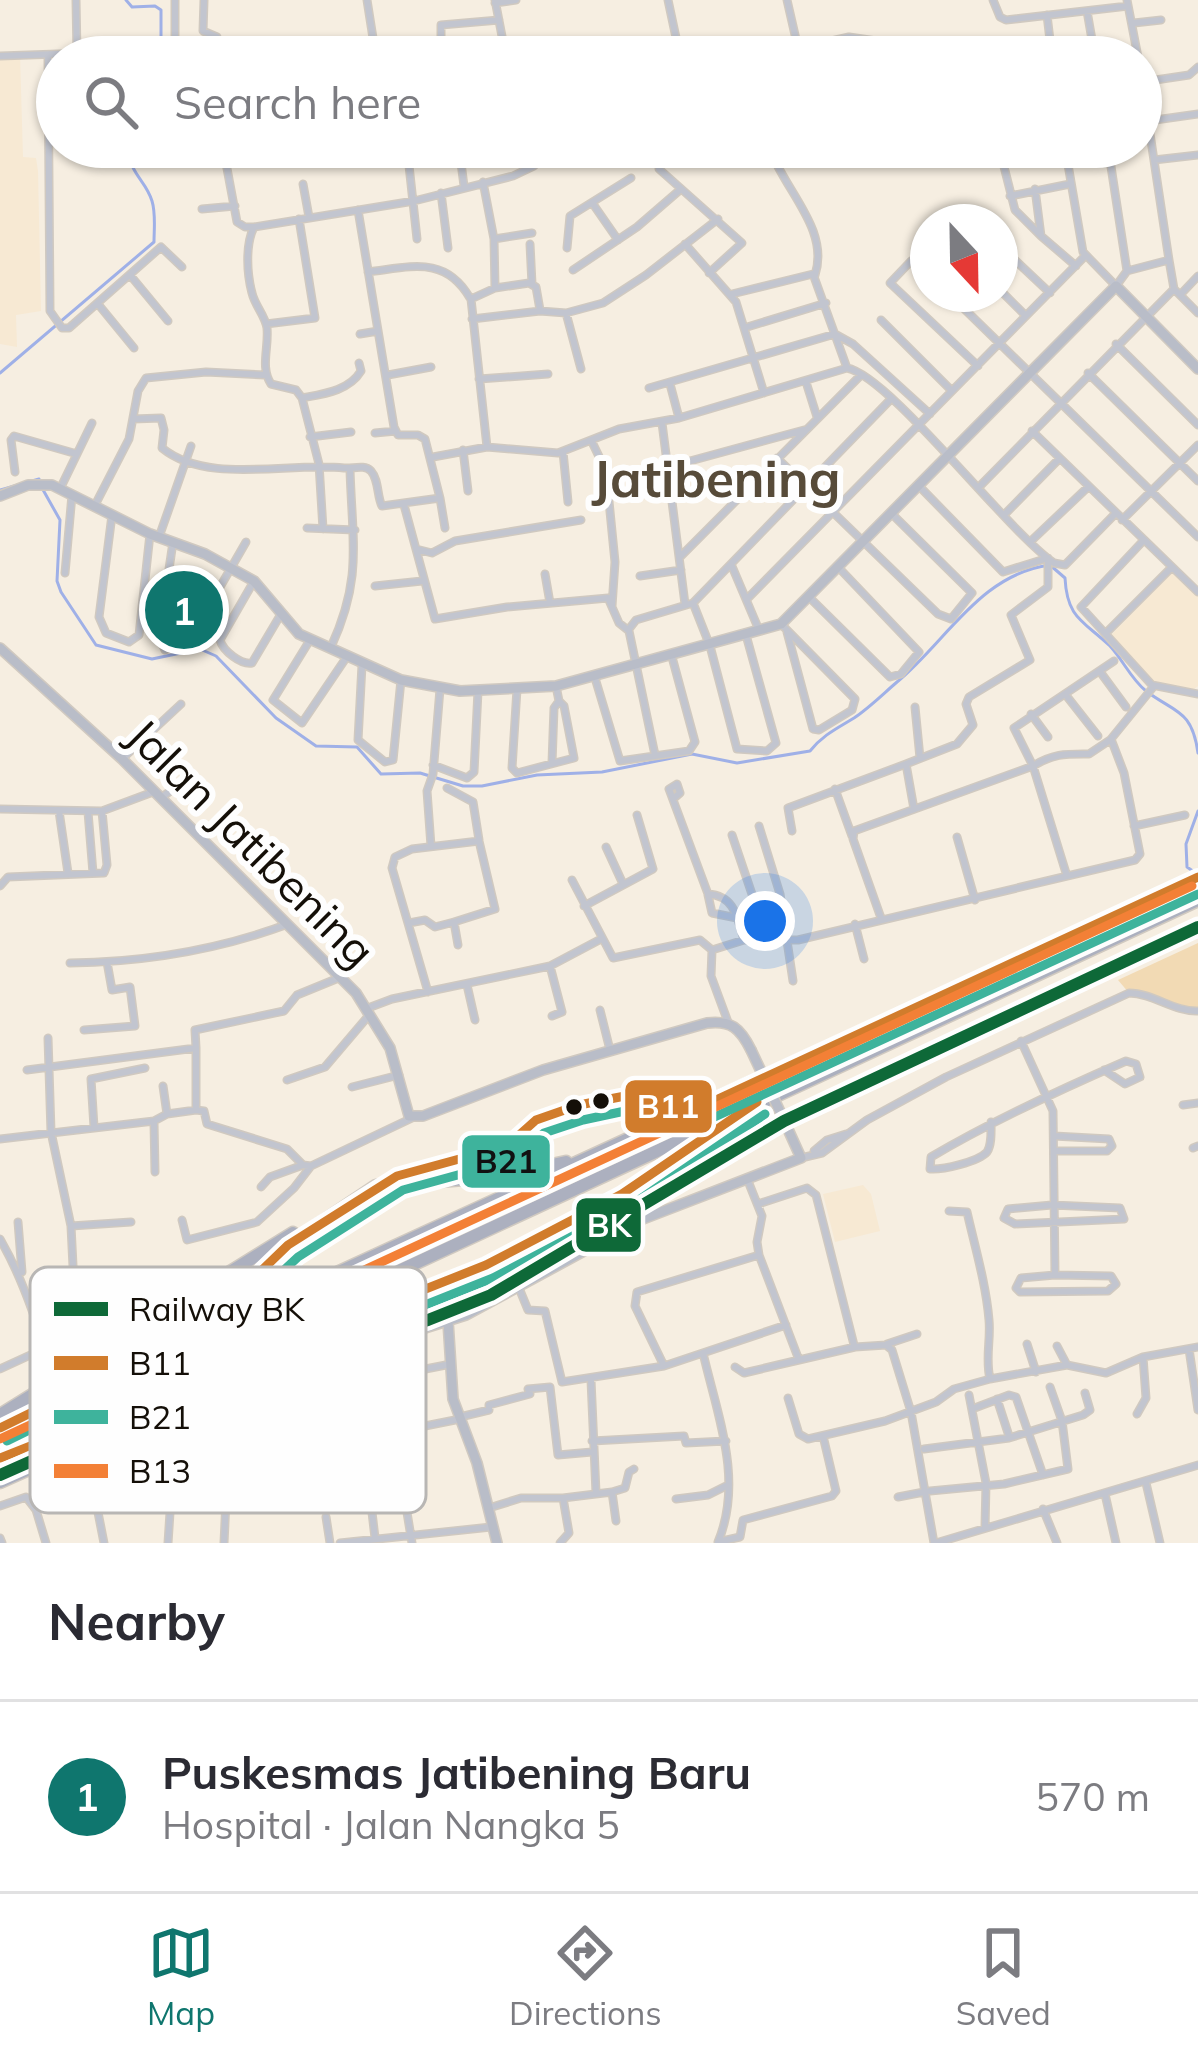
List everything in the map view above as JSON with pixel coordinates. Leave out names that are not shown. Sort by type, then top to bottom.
[{"type":"highway","points":[[350,1267],[1198,877]]},
{"type":"highway","points":[[406,1267],[1192,903]]},
{"type":"highway","points":[[426,1301],[525,1259],[750,1106]]},
{"type":"highway","points":[[265,1267],[288,1245],[376,1186],[502,1176],[588,1157]]},
{"type":"highway","points":[[426,1289],[486,1265],[622,1194]]},
{"type":"highway","points":[[238,1267],[352,1201]]},
{"type":"highway","points":[[0,1415],[30,1396]]},
{"type":"highway","points":[[0,1428],[30,1414]]},
{"type":"highway","points":[[0,1457],[30,1443]]},
{"type":"highway","points":[[0,1457],[30,1445]]},
{"type":"highway","points":[[0,1482],[30,1469]]},
{"type":"main road","points":[[0,496],[28,484],[56,487],[235,568],[254,581],[299,634],[401,680],[478,691],[556,686],[759,630],[784,628],[808,597],[1116,286],[1198,369]]},
{"type":"main road","name":"Jalan Jatibening","points":[[0,648],[122,759],[341,977],[369,1010],[399,1075],[411,1117]]},
{"type":"main road","points":[[411,1117],[543,1070],[706,1023],[728,1022],[740,1030],[751,1050],[799,1153],[748,1180],[643,1219],[519,1288],[426,1329]]},
{"type":"main road","points":[[448,1322],[453,1399],[497,1543]]},
{"type":"street","points":[[76,0],[77,36]]},
{"type":"street","points":[[175,0],[175,36]]},
{"type":"street","points":[[204,0],[203,31],[215,36]]},
{"type":"street","points":[[367,0],[373,36]]},
{"type":"street","points":[[502,36],[495,1],[516,0]]},
{"type":"street","points":[[668,0],[676,36]]},
{"type":"street","points":[[787,0],[795,36]]},
{"type":"street","points":[[996,1],[1004,20],[1128,3],[1136,36]]},
{"type":"street","points":[[1087,10],[1091,36]]},
{"type":"street","points":[[1047,15],[1050,36]]},
{"type":"street","points":[[441,36],[441,26],[499,20]]},
{"type":"street","points":[[1134,22],[1161,20]]},
{"type":"street","points":[[0,56],[36,55]]},
{"type":"street","points":[[1162,77],[1189,75],[1198,67]]},
{"type":"street","points":[[1162,119],[1198,114]]},
{"type":"street","points":[[1162,159],[1198,155]]},
{"type":"street","points":[[52,168],[50,311],[62,328],[69,328],[161,247],[182,267]]},
{"type":"street","points":[[228,168],[240,225],[254,227],[414,201],[531,168]]},
{"type":"street","points":[[410,168],[417,238]]},
{"type":"street","points":[[462,168],[464,186]]},
{"type":"street","points":[[661,168],[742,245],[709,274]]},
{"type":"street","points":[[778,168],[816,234],[814,275],[847,368],[890,400],[1050,562]]},
{"type":"street","points":[[1004,168],[1015,210],[1076,266]]},
{"type":"street","points":[[1068,168],[1085,256],[1116,286],[1127,271],[1169,260]]},
{"type":"street","points":[[1111,168],[1127,271]]},
{"type":"street","points":[[1155,168],[1177,292],[1198,313]]},
{"type":"street","points":[[567,248],[570,216],[631,178]]},
{"type":"street","points":[[483,182],[494,239],[495,288]]},
{"type":"street","points":[[266,325],[315,318],[303,184]]},
{"type":"street","points":[[1010,196],[1070,184]]},
{"type":"street","points":[[573,271],[681,189]]},
{"type":"street","points":[[1035,190],[1041,236]]},
{"type":"street","points":[[441,193],[448,248]]},
{"type":"street","points":[[592,204],[618,241]]},
{"type":"street","points":[[202,209],[235,206]]},
{"type":"street","points":[[358,210],[396,431],[402,436],[422,436],[433,457],[445,527]]},
{"type":"street","points":[[472,320],[540,311],[566,314],[621,293],[718,219]]},
{"type":"street","points":[[254,227],[248,240],[252,292],[266,325],[265,375],[271,384],[296,390],[302,398],[319,464],[323,529]]},
{"type":"street","points":[[494,239],[532,233]]},
{"type":"street","points":[[530,244],[540,311]]},
{"type":"street","points":[[685,244],[732,294],[764,393]]},
{"type":"street","points":[[746,599],[1085,256]]},
{"type":"street","points":[[1018,263],[1050,292]]},
{"type":"street","points":[[910,265],[891,284],[910,302]]},
{"type":"street","points":[[368,272],[437,268],[454,276],[471,299],[487,447]]},
{"type":"street","points":[[130,275],[168,321]]},
{"type":"street","points":[[732,294],[814,275]]},
{"type":"street","points":[[979,488],[1116,344],[1198,276]]},
{"type":"street","points":[[471,299],[495,288],[534,285]]},
{"type":"street","points":[[744,328],[826,303]]},
{"type":"street","points":[[98,304],[134,348]]},
{"type":"street","points":[[1018,308],[1026,316]]},
{"type":"street","points":[[921,312],[978,366]]},
{"type":"street","points":[[968,312],[1198,537]]},
{"type":"street","points":[[566,314],[581,369]]},
{"type":"street","points":[[881,320],[952,391]]},
{"type":"street","points":[[360,334],[378,332]]},
{"type":"street","points":[[649,388],[835,334],[853,344],[930,414]]},
{"type":"street","points":[[1116,344],[1198,425]]},
{"type":"street","points":[[302,398],[353,382],[361,371],[359,363]]},
{"type":"street","points":[[388,374],[431,367]]},
{"type":"street","points":[[433,457],[487,447],[563,452],[619,429],[680,418],[847,368]]},
{"type":"street","points":[[94,507],[129,439],[146,378],[206,372],[265,375]]},
{"type":"street","points":[[1088,373],[1198,481]]},
{"type":"street","points":[[479,379],[548,374]]},
{"type":"street","points":[[680,557],[861,375]]},
{"type":"street","points":[[806,382],[818,417]]},
{"type":"street","points":[[670,383],[680,418]]},
{"type":"street","points":[[655,755],[629,631],[632,622],[689,603],[890,400]]},
{"type":"street","points":[[133,418],[161,418],[161,447],[187,464],[214,470],[319,464],[364,467],[374,474],[382,506],[440,498]]},
{"type":"street","points":[[662,422],[681,570],[689,603],[710,646],[734,743],[746,752],[773,750],[776,743],[746,635]]},
{"type":"street","points":[[56,487],[92,423]]},
{"type":"street","points":[[668,467],[807,429]]},
{"type":"street","points":[[375,434],[396,431]]},
{"type":"street","points":[[1032,431],[1198,592]]},
{"type":"street","points":[[310,437],[351,433]]},
{"type":"street","points":[[15,472],[10,440],[14,436],[77,454]]},
{"type":"street","points":[[592,442],[606,471],[616,562],[612,606]]},
{"type":"street","points":[[919,486],[1004,572],[1050,562],[1066,565],[1153,491],[1198,445]]},
{"type":"street","points":[[112,515],[99,615],[104,631],[128,641],[139,635],[154,535],[191,446]]},
{"type":"street","points":[[463,450],[468,491]]},
{"type":"street","points":[[563,452],[568,502]]},
{"type":"street","points":[[777,458],[943,618],[951,619],[972,593],[892,514]]},
{"type":"street","points":[[1004,515],[1059,459]]},
{"type":"street","points":[[329,650],[351,595],[355,530],[350,469]]},
{"type":"street","points":[[1030,542],[1088,487]]},
{"type":"street","points":[[65,573],[72,495]]},
{"type":"street","points":[[404,506],[435,619],[605,596],[619,623],[629,631]]},
{"type":"street","points":[[414,549],[438,552],[455,541],[580,520]]},
{"type":"street","points":[[307,528],[355,530]]},
{"type":"street","points":[[1143,541],[1081,604],[1153,689],[1198,694]]},
{"type":"street","points":[[173,542],[161,649],[176,649],[190,639],[247,542]]},
{"type":"street","points":[[792,831],[788,808],[957,744],[973,724],[967,699],[1029,661],[1012,615],[1047,588],[1050,562]]},
{"type":"street","points":[[731,564],[759,630]]},
{"type":"street","points":[[808,597],[890,677],[901,674],[920,652],[838,567]]},
{"type":"street","points":[[1107,632],[1171,568]]},
{"type":"street","points":[[640,576],[681,570]]},
{"type":"street","points":[[545,574],[550,603]]},
{"type":"street","points":[[375,586],[422,580]]},
{"type":"street","points":[[254,581],[220,640],[223,647],[244,664],[255,659],[281,614]]},
{"type":"street","points":[[784,628],[855,699],[852,710],[819,730],[812,728],[784,628]]},
{"type":"street","points":[[310,640],[274,698],[281,710],[302,723],[346,658]]},
{"type":"street","points":[[596,678],[620,761],[695,747],[672,657]]},
{"type":"street","points":[[1066,873],[1033,766],[1014,728],[1114,661]]},
{"type":"street","points":[[362,664],[357,736],[378,759],[392,761],[401,680]]},
{"type":"street","points":[[1101,673],[1126,707]]},
{"type":"street","points":[[517,689],[514,771],[574,758],[556,686]]},
{"type":"street","points":[[431,846],[440,688]]},
{"type":"street","points":[[852,836],[858,828],[1066,752],[1089,754],[1112,739],[1153,689]]},
{"type":"street","points":[[432,774],[466,778],[473,772],[478,691]]},
{"type":"street","points":[[1065,694],[1098,736]]},
{"type":"street","points":[[552,763],[554,708],[559,701]]},
{"type":"street","points":[[122,759],[181,704]]},
{"type":"street","points":[[915,707],[920,758]]},
{"type":"street","points":[[1030,715],[1048,737]]},
{"type":"street","points":[[712,950],[744,940],[788,940],[1135,860],[1140,854],[1124,773],[1112,739]]},
{"type":"street","points":[[906,764],[914,809]]},
{"type":"street","points":[[0,808],[102,811],[157,795],[193,775]]},
{"type":"street","points":[[409,923],[425,920],[435,926],[495,910],[473,802],[447,788]]},
{"type":"street","points":[[835,789],[880,917]]},
{"type":"street","points":[[673,799],[711,913],[737,919],[755,911],[757,905],[732,835]]},
{"type":"street","points":[[0,886],[8,877],[107,870],[102,811]]},
{"type":"street","points":[[58,812],[68,874]]},
{"type":"street","points":[[88,812],[93,873]]},
{"type":"street","points":[[584,906],[653,868],[637,814]]},
{"type":"street","points":[[1134,826],[1185,814]]},
{"type":"street","points":[[759,826],[780,894],[793,981]]},
{"type":"street","points":[[957,837],[975,900]]},
{"type":"street","points":[[428,992],[392,860],[412,849],[479,841]]},
{"type":"street","points":[[606,847],[623,884]]},
{"type":"street","points":[[572,880],[613,958],[700,940],[712,950]]},
{"type":"street","points":[[708,894],[730,902],[744,940]]},
{"type":"street","points":[[454,922],[458,944]]},
{"type":"street","points":[[70,963],[220,946],[288,924]]},
{"type":"street","points":[[854,925],[863,959]]},
{"type":"street","points":[[287,1080],[325,1067],[369,1010],[550,966],[601,939]]},
{"type":"street","points":[[712,950],[711,976],[728,1022]]},
{"type":"street","points":[[83,1030],[135,1026],[130,987],[112,990],[107,962]]},
{"type":"street","points":[[550,966],[562,1012],[552,1016]]},
{"type":"street","points":[[196,1110],[194,1032],[284,1011],[297,995],[341,977]]},
{"type":"street","points":[[467,985],[475,1021]]},
{"type":"street","points":[[799,1153],[822,1153],[846,1134],[946,1077],[1132,992],[1188,1012],[1198,1011]]},
{"type":"street","points":[[600,1010],[610,1050]]},
{"type":"street","points":[[48,1038],[50,1132],[71,1226],[74,1267]]},
{"type":"street","points":[[1021,1041],[1048,1096],[1054,1136],[1055,1275]]},
{"type":"street","points":[[27,1070],[196,1048]]},
{"type":"street","points":[[991,1122],[984,1154],[930,1169],[928,1159],[991,1122],[1104,1070],[1129,1060],[1136,1064],[1140,1077],[1122,1084],[1104,1070]]},
{"type":"street","points":[[94,1126],[92,1079],[145,1068]]},
{"type":"street","points":[[352,1088],[399,1075]]},
{"type":"street","points":[[163,1086],[167,1114]]},
{"type":"street","points":[[1183,1105],[1198,1103]]},
{"type":"street","points":[[0,1139],[154,1121],[196,1110],[203,1111],[210,1127],[287,1149],[307,1165]]},
{"type":"street","points":[[261,1187],[270,1177],[411,1117]]},
{"type":"street","points":[[154,1121],[155,1172]]},
{"type":"street","points":[[1054,1136],[1109,1138],[1112,1146],[1107,1151],[1054,1151]]},
{"type":"street","points":[[182,1220],[187,1240],[257,1222],[294,1188],[307,1165]]},
{"type":"street","points":[[748,1180],[763,1224],[757,1242],[759,1255],[800,1360]]},
{"type":"street","points":[[758,1204],[807,1189],[816,1195],[855,1347]]},
{"type":"street","points":[[1052,1205],[1125,1212],[1119,1222],[1011,1223],[1004,1216],[1011,1208],[1052,1205]]},
{"type":"street","points":[[949,1211],[967,1212],[987,1303],[990,1379]]},
{"type":"street","points":[[18,1222],[30,1305]]},
{"type":"street","points":[[71,1226],[130,1222]]},
{"type":"street","points":[[0,1239],[23,1280]]},
{"type":"street","points":[[664,1366],[635,1306],[637,1292],[759,1255]]},
{"type":"street","points":[[1055,1275],[1111,1276],[1116,1284],[1108,1291],[1020,1292],[1016,1288],[1021,1279],[1055,1275]]},
{"type":"street","points":[[519,1288],[527,1310],[545,1311],[560,1380],[591,1380],[664,1366],[786,1325]]},
{"type":"street","points":[[884,1345],[917,1334]]},
{"type":"street","points":[[1027,1344],[1036,1372]]},
{"type":"street","points":[[736,1367],[744,1373],[855,1347],[890,1346],[911,1412],[935,1543],[1198,1466]]},
{"type":"street","points":[[1058,1346],[1067,1365]]},
{"type":"street","points":[[788,1398],[801,1438],[823,1436],[911,1412],[954,1389],[990,1379],[1067,1365],[1097,1374],[1143,1357],[1193,1348],[1198,1410]]},
{"type":"street","points":[[0,1369],[30,1353]]},
{"type":"street","points":[[703,1353],[726,1441],[729,1504],[718,1543]]},
{"type":"street","points":[[1137,1414],[1146,1398],[1143,1357]]},
{"type":"street","points":[[426,1369],[451,1364]]},
{"type":"street","points":[[591,1380],[596,1493]]},
{"type":"street","points":[[426,1426],[489,1410],[489,1405],[530,1394],[528,1389],[550,1387],[558,1455],[592,1452]]},
{"type":"street","points":[[898,1497],[1004,1484],[1070,1466],[1050,1387]]},
{"type":"street","points":[[924,1450],[1009,1438],[1088,1413],[1085,1393]]},
{"type":"street","points":[[969,1395],[986,1483],[986,1528]]},
{"type":"street","points":[[972,1409],[1016,1396],[1043,1475]]},
{"type":"street","points":[[997,1399],[1009,1438]]},
{"type":"street","points":[[592,1441],[684,1436],[686,1443],[726,1441]]},
{"type":"street","points":[[718,1543],[740,1537],[743,1520],[832,1496],[836,1491],[823,1436]]},
{"type":"street","points":[[488,1508],[521,1498],[612,1492],[625,1488],[634,1469]]},
{"type":"street","points":[[1145,1483],[1160,1543]]},
{"type":"street","points":[[676,1499],[708,1495],[728,1485]]},
{"type":"street","points":[[612,1492],[616,1521]]},
{"type":"street","points":[[1104,1493],[1116,1543]]},
{"type":"street","points":[[0,1506],[18,1498],[30,1501]]},
{"type":"street","points":[[560,1543],[569,1533],[563,1498]]},
{"type":"street","points":[[1043,1509],[1057,1543]]},
{"type":"street","points":[[36,1513],[46,1543]]},
{"type":"street","points":[[98,1513],[104,1543]]},
{"type":"street","points":[[168,1543],[170,1513]]},
{"type":"street","points":[[224,1543],[225,1513]]},
{"type":"street","points":[[326,1517],[330,1543]]},
{"type":"street","points":[[340,1543],[411,1539],[493,1526]]},
{"type":"shaded area","points":[[0,54],[20,55],[23,157],[36,158],[38,171],[41,311],[16,315],[17,347],[0,344]]},
{"type":"shaded area","points":[[1173,572],[1198,596],[1198,686],[1185,696],[1159,690],[1110,636]]},
{"type":"shaded area","points":[[1198,943],[1198,1010],[1129,993],[1118,980]]},
{"type":"shaded area","points":[[863,1185],[871,1194],[880,1231],[835,1242],[823,1194]]},
{"type":"waterway","points":[[126,0],[132,7],[161,10],[161,36]]},
{"type":"waterway","points":[[0,373],[154,242],[152,201],[134,168]]},
{"type":"waterway","points":[[0,490],[39,479]]},
{"type":"waterway","points":[[42,488],[60,520],[57,581],[96,645],[152,659],[200,649],[216,656],[276,718],[316,746],[357,747],[381,774],[420,773],[463,786],[482,786],[537,775],[602,772],[692,754],[737,763],[810,751],[915,666],[984,595],[1003,581],[1050,565],[1065,578],[1069,602],[1078,618],[1110,646],[1141,686],[1187,720],[1198,753]]},
{"type":"waterway","points":[[1197,874],[1187,867],[1186,844],[1198,811]]},
{"type":"rail line","name":"BK","points":[[426,1321],[491,1295],[784,1121],[1198,927]]},
{"type":"rail line","name":"BK","points":[[0,1475],[30,1462]]},
{"type":"transit line","name":"B11","points":[[265,1267],[288,1245],[397,1176],[507,1146],[536,1120],[579,1105],[625,1096],[690,1112],[1198,877]]},
{"type":"transit line","name":"B13","points":[[371,1267],[1192,886]]},
{"type":"transit line","name":"B21","points":[[287,1267],[403,1190],[512,1160],[544,1133],[583,1120],[625,1111],[695,1126],[1198,894]]},
{"type":"transit line","name":"B11","points":[[426,1289],[486,1265],[622,1194],[757,1102]]},
{"type":"transit line","name":"B21","points":[[426,1305],[493,1278],[630,1206],[765,1114]]},
{"type":"transit line","name":"B11","points":[[0,1428],[30,1413]]},
{"type":"transit line","name":"B13","points":[[0,1439],[30,1425]]},
{"type":"transit line","name":"B21","points":[[7,1441],[30,1430]]},
{"type":"transit line","name":"B11","points":[[0,1458],[30,1446]]},
{"type":"transit line","name":"B21","points":[[6,1472],[30,1462]]},
{"type":"place","name":"Puskesmas Jatibening Baru","points":[[184,610]]},
{"type":"district","name":"Jatibening","points":[[716,479]]}]
